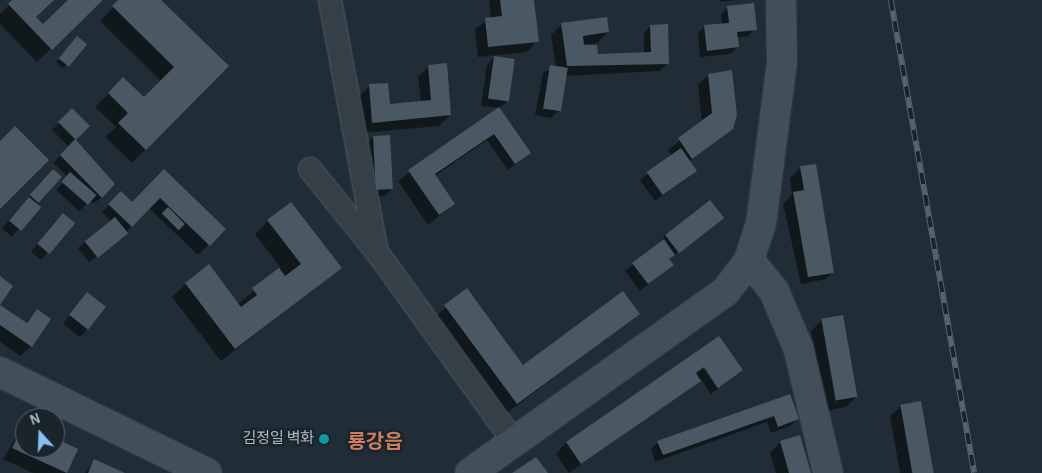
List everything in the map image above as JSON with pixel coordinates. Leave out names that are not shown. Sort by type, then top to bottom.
[{"type":"main road","points":[[470,473],[726,291],[749,260],[761,224],[782,63],[781,0]]},
{"type":"main road","points":[[749,260],[774,291],[799,350],[828,473]]},
{"type":"main road","points":[[0,372],[207,473]]},
{"type":"street","points":[[330,0],[377,252]]},
{"type":"street","points":[[310,169],[377,252],[514,442]]},
{"type":"building","points":[[12,0],[54,0],[36,17],[43,24],[68,0],[103,0],[52,50],[8,4]]},
{"type":"building","points":[[118,0],[161,0],[229,66],[146,150],[118,123],[128,113],[108,93],[123,77],[144,97],[174,67],[112,6]]},
{"type":"building","points":[[500,0],[534,0],[539,42],[488,47],[485,18],[502,16]]},
{"type":"building","points":[[754,3],[757,30],[737,32],[739,47],[707,51],[704,25],[729,23],[727,6]]},
{"type":"building","points":[[607,17],[609,32],[583,36],[584,45],[597,45],[598,54],[651,52],[650,25],[668,24],[669,64],[567,66],[561,23]]},
{"type":"building","points":[[77,36],[87,44],[69,67],[59,59]]},
{"type":"building","points":[[494,56],[515,59],[509,102],[488,99]]},
{"type":"building","points":[[447,63],[451,115],[372,123],[369,84],[388,83],[390,104],[431,100],[428,65]]},
{"type":"building","points":[[550,65],[568,68],[561,111],[543,108]]},
{"type":"building","points":[[732,70],[737,115],[733,129],[692,159],[678,138],[712,113],[708,74]]},
{"type":"building","points":[[499,107],[531,153],[515,164],[494,134],[435,174],[455,204],[439,215],[408,170]]},
{"type":"building","points":[[72,108],[90,126],[76,140],[115,184],[102,198],[60,155],[75,139],[58,122]]},
{"type":"building","points":[[15,126],[49,160],[0,209],[0,141]]},
{"type":"building","points":[[390,135],[393,189],[376,190],[373,136]]},
{"type":"building","points":[[681,148],[697,171],[663,195],[647,172]]},
{"type":"building","points":[[816,164],[834,273],[808,277],[793,192],[804,190],[800,166]]},
{"type":"building","points":[[53,169],[62,177],[38,203],[30,195]]},
{"type":"building","points":[[164,169],[226,229],[210,246],[160,198],[132,227],[108,204],[121,191],[132,202]]},
{"type":"building","points":[[70,172],[96,195],[88,205],[61,182]]},
{"type":"building","points":[[29,197],[41,207],[21,231],[9,221]]},
{"type":"building","points":[[710,200],[724,218],[679,253],[665,235]]},
{"type":"building","points":[[291,202],[342,268],[235,349],[185,283],[209,264],[241,307],[257,295],[252,288],[279,268],[285,276],[301,264],[267,220]]},
{"type":"building","points":[[168,207],[185,224],[179,230],[162,213]]},
{"type":"building","points":[[63,213],[75,223],[50,254],[37,244]]},
{"type":"building","points":[[115,217],[128,233],[98,258],[85,242]]},
{"type":"building","points":[[664,239],[675,255],[669,259],[674,265],[648,284],[632,263]]},
{"type":"building","points":[[0,276],[13,286],[0,305]]},
{"type":"building","points":[[467,288],[523,365],[623,291],[640,314],[517,404],[444,305]]},
{"type":"building","points":[[87,292],[106,307],[88,330],[69,315]]},
{"type":"building","points":[[0,305],[27,323],[37,309],[51,319],[32,347],[0,325]]},
{"type":"building","points":[[843,315],[857,397],[836,401],[821,319]]},
{"type":"building","points":[[719,336],[743,370],[718,388],[704,367],[696,373],[701,381],[581,464],[566,442]]},
{"type":"building","points":[[790,394],[799,419],[778,427],[774,416],[663,455],[657,441]]},
{"type":"building","points":[[921,401],[934,473],[912,473],[900,405]]},
{"type":"building","points":[[800,435],[811,473],[789,473],[780,441]]},
{"type":"building","points":[[65,443],[78,449],[67,473],[34,458],[65,458]]},
{"type":"building","points":[[536,457],[548,473],[512,473]]},
{"type":"building","points":[[94,459],[125,473],[88,473]]},
{"type":"railway","points":[[891,0],[974,473]]},
{"type":"place","name":"김정일 벽화","points":[[324,439]]},
{"type":"district","name":"룡강읍","points":[[375,442]]}]
